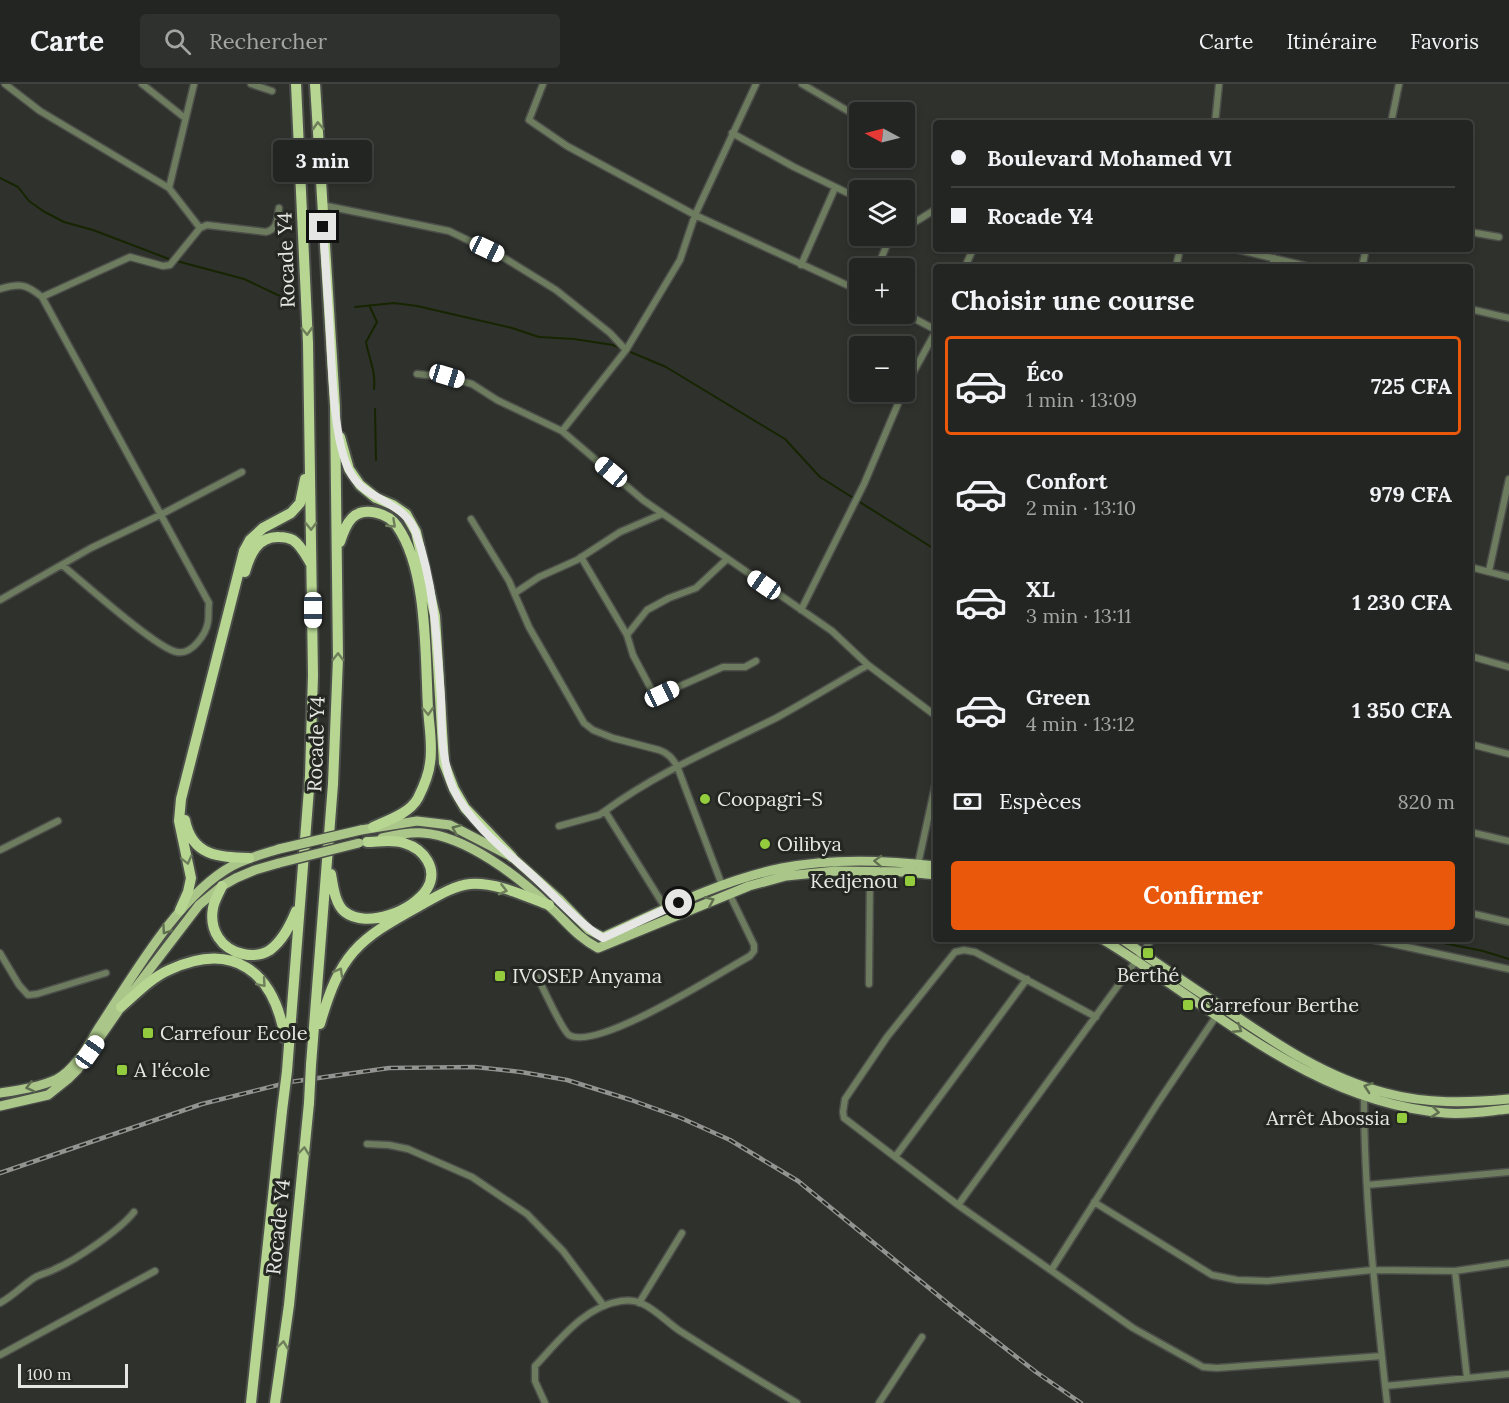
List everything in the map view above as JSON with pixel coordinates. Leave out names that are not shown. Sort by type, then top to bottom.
[{"type":"highway","name":"Rocade Y4","points":[[251,1403],[288,1054],[310,753],[313,675],[308,343],[296,84]]},
{"type":"highway","name":"Rocade Y4","points":[[275,1403],[289,1305],[314,1047],[328,862],[337,669],[335,406],[315,84]]},
{"type":"highway","points":[[335,406],[341,444],[349,470],[360,485],[376,498],[393,505],[406,514],[416,532],[435,616],[444,763],[454,789],[465,808],[512,857]]},
{"type":"highway","points":[[180,910],[191,878],[179,821],[181,799],[224,624],[244,551],[250,540],[263,528],[291,513],[300,503],[305,488],[309,419]]},
{"type":"highway","points":[[337,548],[353,516],[366,512],[380,513],[395,523],[406,541],[415,570],[424,618],[430,763],[418,799],[406,810],[373,827]]},
{"type":"highway","points":[[249,858],[212,854],[195,844],[187,830],[185,817],[188,793],[252,553],[259,543],[267,538],[285,537],[292,539],[301,547],[312,567]]},
{"type":"highway","points":[[328,862],[336,898],[343,911],[355,918],[375,920],[391,915],[412,903],[426,890],[431,874],[428,861],[422,852],[402,842],[363,843]]},
{"type":"highway","points":[[314,1047],[329,994],[340,970],[357,945],[382,926],[446,891],[469,884],[499,888],[549,905]]},
{"type":"highway","points":[[222,886],[213,906],[216,933],[222,945],[252,956],[267,952],[279,942],[290,926],[300,903]]},
{"type":"highway","points":[[121,1007],[150,981],[168,970],[195,960],[218,958],[232,960],[250,970],[275,1000],[288,1054]]},
{"type":"main road","points":[[0,1093],[24,1089],[59,1078],[72,1066],[180,910],[201,888],[220,874],[249,858],[279,849],[373,827],[417,821],[450,825],[512,857],[559,899],[589,930],[603,938],[722,885],[781,868],[808,864],[874,861],[933,866]]},
{"type":"main road","points":[[0,1106],[39,1097],[57,1088],[78,1069],[121,1007],[199,905],[222,886],[255,870],[279,863],[400,834],[423,833],[441,836],[478,851],[509,872],[549,905],[581,938],[598,948],[729,893],[786,876],[836,871],[933,875]]},
{"type":"main road","points":[[1108,942],[1139,957],[1283,1049],[1316,1067],[1347,1080],[1386,1094],[1423,1100],[1468,1103],[1509,1099]]},
{"type":"main road","points":[[1125,942],[1139,957],[1217,1015],[1312,1076],[1385,1103],[1446,1113],[1509,1109]]},
{"type":"street","points":[[5,84],[40,111],[169,188],[200,228]]},
{"type":"street","points":[[142,84],[185,118]]},
{"type":"street","points":[[169,188],[194,84]]},
{"type":"street","points":[[251,84],[272,91]]},
{"type":"street","points":[[543,84],[530,115],[531,123],[567,146],[695,215],[849,286]]},
{"type":"street","points":[[562,430],[626,351],[680,260],[695,215],[756,84]]},
{"type":"street","points":[[802,84],[849,112]]},
{"type":"street","points":[[1215,120],[1219,84]]},
{"type":"street","points":[[1391,120],[1399,84]]},
{"type":"street","points":[[732,133],[849,194]]},
{"type":"street","points":[[801,265],[835,188]]},
{"type":"street","points":[[322,204],[449,231],[501,256],[556,290],[610,333],[626,351]]},
{"type":"street","points":[[42,297],[130,257],[164,266],[170,265],[200,228],[207,225],[272,231],[276,225],[279,208]]},
{"type":"street","points":[[915,222],[933,211]]},
{"type":"street","points":[[1473,233],[1499,237]]},
{"type":"street","points":[[1248,252],[1298,264]]},
{"type":"street","points":[[1273,264],[1274,258]]},
{"type":"street","points":[[0,289],[29,286],[42,297],[208,603],[208,624],[198,643],[187,651],[178,653],[158,643],[62,566]]},
{"type":"street","points":[[1473,310],[1509,318]]},
{"type":"street","points":[[915,319],[933,329]]},
{"type":"street","points":[[915,370],[933,337]]},
{"type":"street","points":[[417,374],[434,374],[472,384],[497,400],[562,430],[662,514],[832,631],[868,665],[933,714]]},
{"type":"street","points":[[801,610],[864,484],[899,402]]},
{"type":"street","points":[[0,600],[91,548],[242,472]]},
{"type":"street","points":[[1489,571],[1509,479]]},
{"type":"street","points":[[515,593],[539,577],[581,557],[612,536],[662,514]]},
{"type":"street","points":[[471,519],[515,593],[529,627],[584,723],[604,735],[667,753],[677,766],[722,885]]},
{"type":"street","points":[[581,557],[627,635],[633,655],[655,693],[662,694],[723,667],[744,667],[756,661]]},
{"type":"street","points":[[627,635],[647,610],[669,598],[696,588],[728,559]]},
{"type":"street","points":[[1473,568],[1509,577]]},
{"type":"street","points":[[1473,657],[1509,667]]},
{"type":"street","points":[[559,826],[598,815],[677,766],[777,717],[868,665]]},
{"type":"street","points":[[1473,745],[1509,754]]},
{"type":"street","points":[[918,864],[933,796]]},
{"type":"street","points":[[605,811],[666,909]]},
{"type":"street","points":[[0,850],[58,821]]},
{"type":"street","points":[[1473,833],[1509,841]]},
{"type":"street","points":[[870,871],[870,984]]},
{"type":"street","points":[[537,978],[570,1035],[576,1037],[597,1034],[621,1026],[664,1006],[750,956],[754,945],[729,893]]},
{"type":"street","points":[[1473,914],[1509,922]]},
{"type":"street","points":[[958,1205],[1150,942]]},
{"type":"street","points":[[1384,942],[1509,969]]},
{"type":"street","points":[[1096,1017],[975,952],[964,950],[955,952],[887,1037],[845,1099],[844,1118],[958,1205],[1133,1328],[1209,1368],[1382,1356]]},
{"type":"street","points":[[0,953],[19,985],[28,994],[37,994],[106,973]]},
{"type":"street","points":[[895,1157],[1027,980]]},
{"type":"street","points":[[1052,1269],[1217,1015]]},
{"type":"street","points":[[1364,1096],[1372,1270],[1387,1403]]},
{"type":"street","points":[[367,1144],[408,1149],[472,1177],[527,1214],[563,1251],[604,1306]]},
{"type":"street","points":[[1367,1185],[1509,1172]]},
{"type":"street","points":[[1094,1202],[1212,1275],[1237,1280],[1268,1281],[1372,1270],[1455,1271],[1509,1263]]},
{"type":"street","points":[[0,1303],[33,1279],[55,1269],[103,1239],[126,1222],[134,1212]]},
{"type":"street","points":[[639,1303],[682,1233]]},
{"type":"street","points":[[0,1355],[155,1271]]},
{"type":"street","points":[[1455,1271],[1467,1378]]},
{"type":"street","points":[[545,1403],[535,1381],[535,1366],[572,1327],[604,1306],[621,1301],[645,1304],[666,1321],[797,1403]]},
{"type":"street","points":[[879,1403],[922,1337]]},
{"type":"street","points":[[1385,1386],[1509,1374]]},
{"type":"waterway","points":[[0,178],[18,187],[29,201],[43,211],[64,222],[93,230],[169,259],[244,279],[282,297]]},
{"type":"waterway","points":[[355,307],[394,303],[417,306],[512,328],[539,337],[574,339],[613,345],[622,349]]},
{"type":"waterway","points":[[370,307],[377,322],[366,342],[373,371],[374,389]]},
{"type":"waterway","points":[[628,351],[666,367],[785,439],[820,477],[933,548]]},
{"type":"waterway","points":[[375,409],[376,460]]},
{"type":"waterway","points":[[1438,942],[1509,959]]},
{"type":"railway","points":[[0,1173],[202,1104],[290,1082],[389,1068],[475,1067],[567,1080],[681,1118],[730,1140],[798,1181],[956,1310],[1036,1372],[1081,1403]]},
{"type":"place","name":"Coopagri-S","points":[[705,799]]},
{"type":"place","name":"Oilibya","points":[[765,844]]},
{"type":"place","name":"Kedjenou","points":[[910,881]]},
{"type":"place","name":"Berthé","points":[[1148,953]]},
{"type":"place","name":"IVOSEP Anyama","points":[[500,976]]},
{"type":"place","name":"Carrefour Berthe","points":[[1188,1005]]},
{"type":"place","name":"Carrefour Ecole","points":[[148,1033]]},
{"type":"place","name":"A l'école","points":[[122,1070]]},
{"type":"place","name":"Arrêt Abossia","points":[[1402,1118]]},
{"type":"route","points":[[323,227],[335,406],[341,444],[349,470],[360,485],[376,498],[393,505],[406,514],[416,532],[435,616],[444,763],[454,789],[465,808],[512,857],[559,899],[589,930],[603,938],[679,903]]}]
